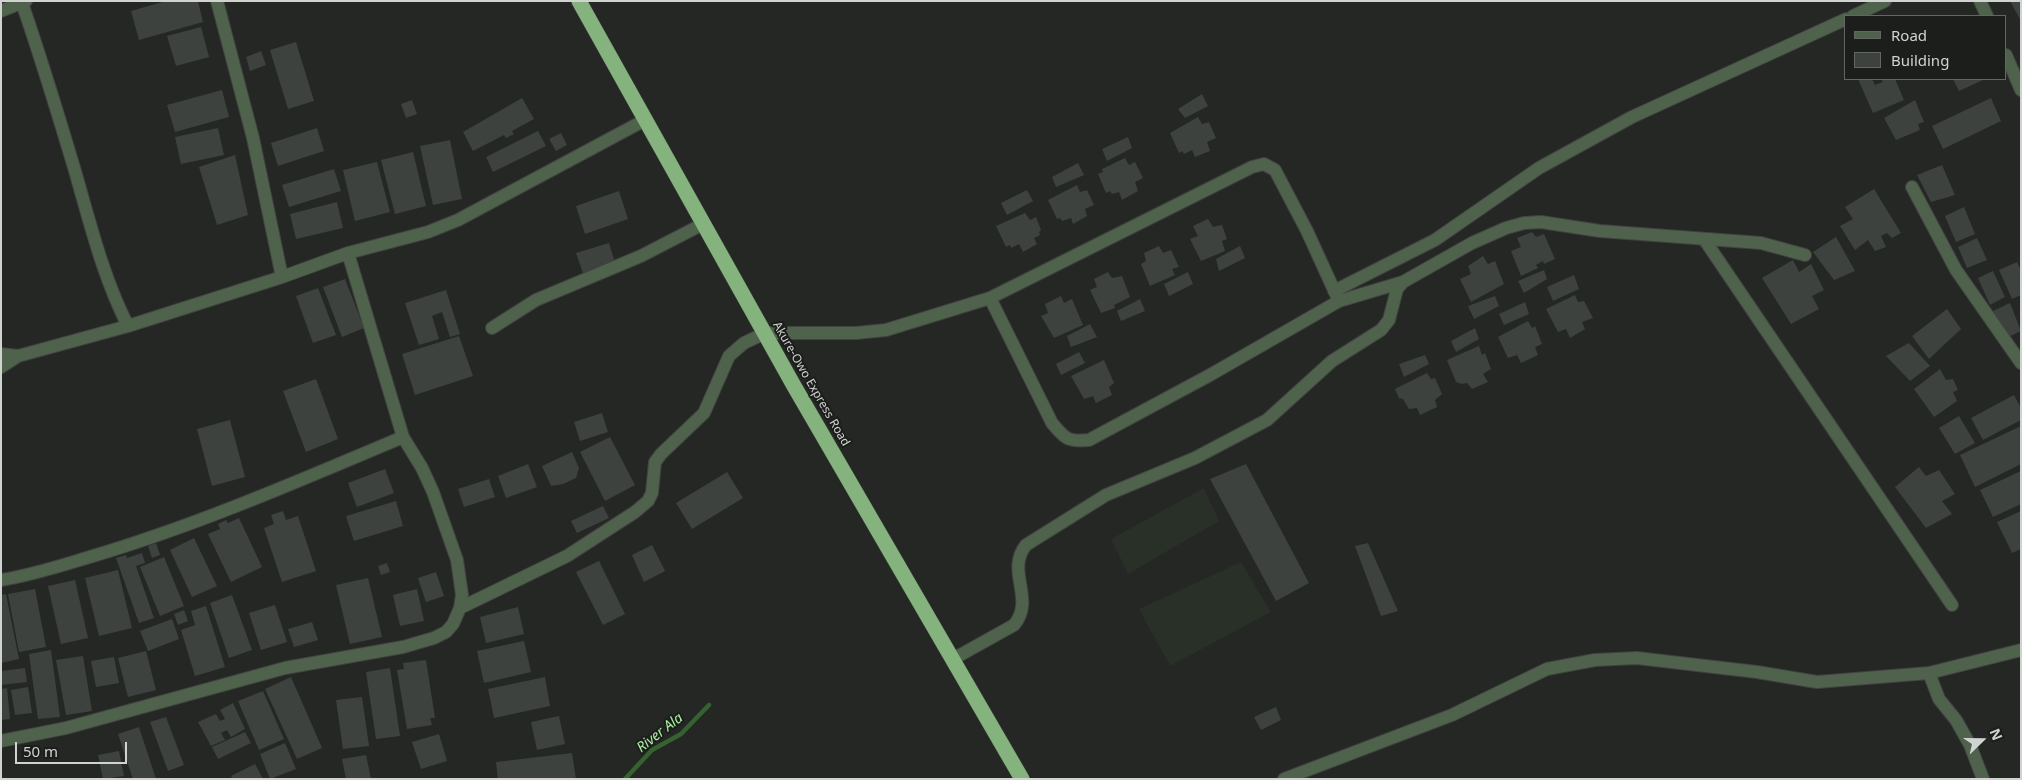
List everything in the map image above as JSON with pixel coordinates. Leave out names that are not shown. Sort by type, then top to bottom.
[{"type":"highway","name":"Akure-Owo Express Road","points":[[579,1],[765,333],[1022,779]]},
{"type":"street","points":[[217,1],[252,138],[282,277]]},
{"type":"street","points":[[1855,15],[1884,1]]},
{"type":"street","points":[[1980,1],[1987,15]]},
{"type":"street","points":[[1,11],[24,2],[114,297],[128,326]]},
{"type":"street","points":[[990,298],[1052,423],[1064,438],[1074,441],[1089,440],[1210,375],[1337,296],[1435,240],[1539,168],[1632,117],[1844,21]]},
{"type":"street","points":[[2007,57],[2021,90]]},
{"type":"street","points":[[1,367],[18,356],[128,326],[282,277],[348,253],[428,232],[458,220],[645,120]]},
{"type":"street","points":[[460,608],[567,556],[635,512],[648,501],[652,493],[655,462],[660,454],[704,413],[729,356],[744,343],[765,333],[856,333],[886,330],[990,298],[1252,167],[1264,164],[1275,170],[1307,231],[1337,296]]},
{"type":"street","points":[[1912,187],[1956,270],[2021,363]]},
{"type":"street","points":[[1337,296],[1403,282],[1472,243],[1506,228],[1524,223],[1541,222],[1600,230],[1761,243],[1805,255]]},
{"type":"street","points":[[492,328],[536,300],[642,256],[703,224]]},
{"type":"street","points":[[1704,239],[1952,605]]},
{"type":"street","points":[[1,741],[66,728],[285,668],[403,647],[434,638],[446,632],[453,624],[460,608],[462,595],[454,552],[433,492],[422,468],[403,437],[348,253]]},
{"type":"street","points":[[953,659],[1014,625],[1020,618],[1023,607],[1018,563],[1019,554],[1026,545],[1106,495],[1195,458],[1267,420],[1332,362],[1381,330],[1388,320],[1397,289],[1403,282]]},
{"type":"street","points":[[1,354],[18,356]]},
{"type":"street","points":[[1,580],[23,576],[131,544],[262,497],[403,437]]},
{"type":"street","points":[[1284,779],[1452,715],[1547,669],[1595,660],[1637,658],[1757,672],[1817,682],[1929,673],[2021,650]]},
{"type":"street","points":[[1929,673],[1939,699],[1956,720],[1970,745],[1983,779]]},
{"type":"shaded area","points":[[1204,488],[1219,521],[1128,574],[1111,539]]},
{"type":"shaded area","points":[[1241,562],[1271,612],[1170,666],[1139,609]]},
{"type":"building","points":[[166,1],[198,1],[203,22],[139,40],[131,11]]},
{"type":"building","points":[[2010,1],[2021,1],[2021,21]]},
{"type":"building","points":[[201,27],[209,57],[176,66],[167,36]]},
{"type":"building","points":[[296,42],[314,101],[288,109],[270,50]]},
{"type":"building","points":[[261,51],[266,65],[250,71],[246,57]]},
{"type":"building","points":[[1858,80],[1872,80],[1875,85],[1883,82],[1882,80],[1895,80],[1904,100],[1873,113]]},
{"type":"building","points":[[1954,80],[1983,80],[1959,91]]},
{"type":"building","points":[[222,90],[229,117],[175,132],[167,105]]},
{"type":"building","points":[[1202,94],[1208,106],[1185,118],[1178,109]]},
{"type":"building","points":[[522,98],[534,119],[512,131],[514,134],[506,138],[504,135],[473,151],[463,132]]},
{"type":"building","points":[[1991,98],[2001,121],[1943,149],[1932,126]]},
{"type":"building","points":[[412,100],[417,114],[406,118],[401,104]]},
{"type":"building","points":[[1915,100],[1924,122],[1918,124],[1920,130],[1896,140],[1884,118]]},
{"type":"building","points":[[1198,117],[1202,124],[1209,122],[1216,138],[1207,142],[1210,151],[1195,157],[1192,150],[1184,154],[1182,151],[1179,153],[1170,133]]},
{"type":"building","points":[[218,128],[224,155],[181,164],[175,137]]},
{"type":"building","points":[[317,128],[324,151],[278,166],[271,143]]},
{"type":"building","points":[[538,131],[546,146],[493,172],[486,157]]},
{"type":"building","points":[[561,133],[567,145],[556,151],[549,139]]},
{"type":"building","points":[[1128,137],[1132,148],[1107,161],[1102,149]]},
{"type":"building","points":[[450,140],[462,199],[433,205],[420,146]]},
{"type":"building","points":[[413,152],[426,206],[395,214],[381,160]]},
{"type":"building","points":[[235,155],[248,215],[217,225],[199,167]]},
{"type":"building","points":[[1125,158],[1129,165],[1135,162],[1143,178],[1135,182],[1138,191],[1122,200],[1119,192],[1112,194],[1110,191],[1106,193],[1098,174],[1103,172],[1102,169]]},
{"type":"building","points":[[377,162],[390,212],[355,221],[343,170]]},
{"type":"building","points":[[1078,163],[1084,175],[1056,187],[1052,177]]},
{"type":"building","points":[[1942,165],[1955,195],[1931,202],[1917,175]]},
{"type":"building","points":[[334,169],[341,191],[289,207],[282,185]]},
{"type":"building","points":[[1077,185],[1080,192],[1087,190],[1094,205],[1085,209],[1087,216],[1073,224],[1071,218],[1062,221],[1060,218],[1057,219],[1048,200]]},
{"type":"building","points":[[1874,189],[1901,233],[1892,238],[1887,233],[1881,236],[1886,247],[1875,251],[1868,240],[1855,250],[1840,226],[1853,219],[1845,207]]},
{"type":"building","points":[[1027,190],[1033,201],[1007,215],[1001,203]]},
{"type":"building","points":[[619,191],[628,219],[585,234],[576,206]]},
{"type":"building","points":[[337,202],[343,228],[296,239],[290,214]]},
{"type":"building","points":[[1964,207],[1975,234],[1956,242],[1945,216]]},
{"type":"building","points":[[1025,213],[1030,220],[1036,217],[1041,230],[1039,232],[1040,235],[1034,238],[1037,244],[1023,252],[1019,244],[1011,248],[1010,245],[1006,247],[996,226]]},
{"type":"building","points":[[1208,219],[1213,227],[1222,225],[1227,239],[1222,241],[1225,251],[1201,261],[1190,239],[1198,236],[1193,226]]},
{"type":"building","points":[[1532,232],[1536,237],[1544,234],[1555,259],[1544,264],[1543,261],[1536,265],[1538,268],[1521,276],[1511,251],[1521,247],[1517,238]]},
{"type":"building","points":[[1836,237],[1855,271],[1834,280],[1813,252]]},
{"type":"building","points":[[1977,238],[1987,260],[1967,268],[1958,247]]},
{"type":"building","points":[[609,243],[616,266],[584,276],[576,253]]},
{"type":"building","points":[[1159,246],[1163,253],[1171,250],[1179,267],[1172,269],[1175,275],[1150,286],[1141,264],[1146,261],[1144,253]]},
{"type":"building","points":[[1240,246],[1245,258],[1219,271],[1216,259]]},
{"type":"building","points":[[1483,256],[1488,264],[1495,261],[1504,284],[1471,302],[1460,279],[1471,274],[1468,266]]},
{"type":"building","points":[[1793,260],[1799,272],[1811,264],[1824,290],[1812,296],[1819,309],[1791,324],[1762,278]]},
{"type":"building","points":[[2017,262],[2021,271],[2021,295],[2012,299],[1999,270]]},
{"type":"building","points":[[1544,270],[1547,279],[1524,293],[1518,281]]},
{"type":"building","points":[[1993,271],[2005,297],[1990,305],[1978,278]]},
{"type":"building","points":[[1108,272],[1112,278],[1122,276],[1130,297],[1114,305],[1115,308],[1101,313],[1090,290],[1097,287],[1094,279]]},
{"type":"building","points":[[1188,272],[1193,284],[1169,296],[1164,284]]},
{"type":"building","points":[[1574,275],[1579,289],[1553,301],[1547,287]]},
{"type":"building","points":[[345,279],[364,328],[342,337],[323,287]]},
{"type":"building","points":[[318,288],[336,335],[313,343],[296,296]]},
{"type":"building","points":[[446,290],[460,334],[450,337],[442,312],[432,316],[439,339],[419,345],[405,303]]},
{"type":"building","points":[[1575,295],[1578,302],[1584,301],[1593,318],[1582,322],[1585,329],[1570,338],[1566,329],[1558,332],[1546,309]]},
{"type":"building","points":[[1061,296],[1064,303],[1072,299],[1083,325],[1054,338],[1041,316],[1048,313],[1045,304]]},
{"type":"building","points":[[1495,296],[1499,306],[1474,319],[1468,306]]},
{"type":"building","points":[[1140,299],[1145,311],[1121,321],[1117,311]]},
{"type":"building","points":[[1525,302],[1529,314],[1504,325],[1499,314]]},
{"type":"building","points":[[2010,303],[2021,331],[2006,338],[1993,311]]},
{"type":"building","points":[[1947,309],[1961,329],[1929,359],[1912,336]]},
{"type":"building","points":[[1528,321],[1532,328],[1535,326],[1542,344],[1535,347],[1538,355],[1521,363],[1517,355],[1508,358],[1498,337]]},
{"type":"building","points":[[1090,324],[1097,337],[1071,347],[1067,336]]},
{"type":"building","points":[[1475,328],[1479,339],[1456,352],[1451,341]]},
{"type":"building","points":[[459,336],[473,376],[415,395],[402,354]]},
{"type":"building","points":[[1909,343],[1930,366],[1910,381],[1886,356]]},
{"type":"building","points":[[1479,346],[1482,355],[1485,353],[1491,369],[1483,374],[1488,382],[1472,389],[1467,383],[1456,382],[1447,360]]},
{"type":"building","points":[[1079,352],[1085,363],[1061,375],[1056,364]]},
{"type":"building","points":[[1425,355],[1429,364],[1404,377],[1399,364]]},
{"type":"building","points":[[1104,360],[1114,383],[1109,387],[1112,395],[1096,403],[1093,396],[1084,399],[1071,376]]},
{"type":"building","points":[[1940,369],[1946,380],[1953,379],[1958,390],[1953,392],[1957,401],[1934,417],[1914,389]]},
{"type":"building","points":[[1427,373],[1431,379],[1435,378],[1442,394],[1435,400],[1437,407],[1420,415],[1417,408],[1409,409],[1403,399],[1399,398],[1395,389]]},
{"type":"building","points":[[316,379],[338,439],[306,452],[283,391]]},
{"type":"building","points":[[2014,395],[2021,408],[2021,420],[1983,440],[1971,418]]},
{"type":"building","points":[[602,413],[608,432],[580,441],[574,422]]},
{"type":"building","points":[[1959,416],[1975,443],[1955,454],[1939,428]]},
{"type":"building","points":[[230,420],[245,477],[212,486],[197,429]]},
{"type":"building","points":[[2021,426],[2021,464],[1975,487],[1960,455]]},
{"type":"building","points":[[610,437],[635,485],[605,501],[580,452]]},
{"type":"building","points":[[572,452],[579,468],[576,478],[563,484],[551,486],[542,466]]},
{"type":"building","points":[[528,464],[537,487],[506,498],[498,476]]},
{"type":"building","points":[[1246,464],[1309,583],[1276,601],[1210,479]]},
{"type":"building","points":[[1919,467],[1926,476],[1939,470],[1955,494],[1942,501],[1952,514],[1926,528],[1895,487]]},
{"type":"building","points":[[385,469],[394,493],[357,507],[348,483]]},
{"type":"building","points":[[2021,471],[2021,504],[1993,517],[1980,490]]},
{"type":"building","points":[[727,472],[743,498],[692,529],[676,503]]},
{"type":"building","points":[[489,479],[495,497],[464,507],[458,489]]},
{"type":"building","points":[[396,501],[403,526],[354,541],[346,516]]},
{"type":"building","points":[[603,506],[609,518],[577,533],[571,521]]},
{"type":"building","points":[[283,511],[286,520],[298,516],[316,571],[282,582],[264,528],[274,524],[271,515]]},
{"type":"building","points":[[2021,511],[2021,549],[2012,553],[1997,522]]},
{"type":"building","points":[[239,518],[262,567],[231,582],[208,534],[220,529],[218,524],[226,520],[228,523]]},
{"type":"building","points":[[194,538],[217,586],[192,597],[170,550]]},
{"type":"building","points":[[156,543],[160,555],[152,558],[148,546]]},
{"type":"building","points":[[1368,543],[1398,611],[1381,616],[1355,546]]},
{"type":"building","points":[[652,545],[665,571],[644,582],[632,555]]},
{"type":"building","points":[[142,553],[145,563],[136,566],[154,618],[139,623],[116,558],[126,555],[127,558]]},
{"type":"building","points":[[164,557],[184,606],[160,616],[140,567]]},
{"type":"building","points":[[599,561],[625,614],[603,625],[576,572]]},
{"type":"building","points":[[387,563],[390,572],[381,575],[378,566]]},
{"type":"building","points":[[118,570],[132,628],[99,636],[85,578]]},
{"type":"building","points":[[436,572],[444,596],[426,602],[418,578]]},
{"type":"building","points":[[368,578],[382,637],[350,644],[336,585]]},
{"type":"building","points":[[75,580],[88,638],[61,644],[48,586]]},
{"type":"building","points":[[35,589],[46,647],[19,652],[8,594]]},
{"type":"building","points":[[417,589],[424,621],[400,626],[393,595]]},
{"type":"building","points":[[6,594],[19,659],[1,663],[1,595]]},
{"type":"building","points":[[232,595],[252,650],[229,658],[210,603]]},
{"type":"building","points":[[275,605],[287,642],[261,650],[249,613]]},
{"type":"building","points":[[206,606],[225,667],[195,676],[181,630],[195,625],[191,611]]},
{"type":"building","points":[[518,607],[524,634],[486,643],[480,617]]},
{"type":"building","points":[[184,610],[188,621],[178,625],[174,614]]},
{"type":"building","points":[[172,619],[179,639],[148,651],[140,631]]},
{"type":"building","points":[[312,622],[318,640],[294,647],[288,629]]},
{"type":"building","points":[[524,641],[531,672],[484,683],[477,651]]},
{"type":"building","points":[[51,650],[60,717],[38,719],[29,654]]},
{"type":"building","points":[[146,651],[156,690],[128,697],[118,658]]},
{"type":"building","points":[[83,656],[92,711],[66,715],[56,660]]},
{"type":"building","points":[[114,657],[119,683],[96,687],[91,661]]},
{"type":"building","points":[[426,660],[435,718],[430,718],[432,725],[407,729],[397,670],[404,669],[403,663]]},
{"type":"building","points":[[25,668],[27,682],[1,685],[1,671]]},
{"type":"building","points":[[390,668],[400,736],[376,739],[366,672]]},
{"type":"building","points":[[291,677],[322,748],[297,759],[265,689]]},
{"type":"building","points":[[545,677],[550,706],[494,718],[488,689]]},
{"type":"building","points":[[28,687],[32,713],[15,715],[11,690]]},
{"type":"building","points":[[7,688],[10,719],[1,720],[1,689]]},
{"type":"building","points":[[263,691],[284,739],[259,750],[238,701]]},
{"type":"building","points":[[362,697],[369,746],[343,749],[336,700]]},
{"type":"building","points":[[233,703],[245,729],[231,737],[227,730],[221,733],[225,740],[211,746],[198,722],[216,714],[220,721],[225,719],[220,710]]},
{"type":"building","points":[[1276,707],[1281,720],[1261,730],[1254,717]]},
{"type":"building","points":[[559,716],[565,744],[537,750],[531,722]]},
{"type":"building","points":[[166,717],[184,765],[168,771],[150,722]]},
{"type":"building","points":[[139,727],[156,779],[133,779],[118,734]]},
{"type":"building","points":[[245,732],[251,743],[218,759],[212,747]]},
{"type":"building","points":[[439,734],[447,761],[421,769],[412,742]]},
{"type":"building","points":[[285,743],[296,769],[270,779],[260,754]]},
{"type":"building","points":[[119,751],[124,776],[103,779],[98,755]]},
{"type":"building","points":[[572,753],[576,779],[498,779],[496,762]]},
{"type":"building","points":[[366,755],[371,779],[346,779],[342,759]]},
{"type":"building","points":[[255,764],[263,779],[233,779],[231,776]]},
{"type":"waterway","name":"River Ala","points":[[625,779],[652,750],[681,734],[709,705]]}]
